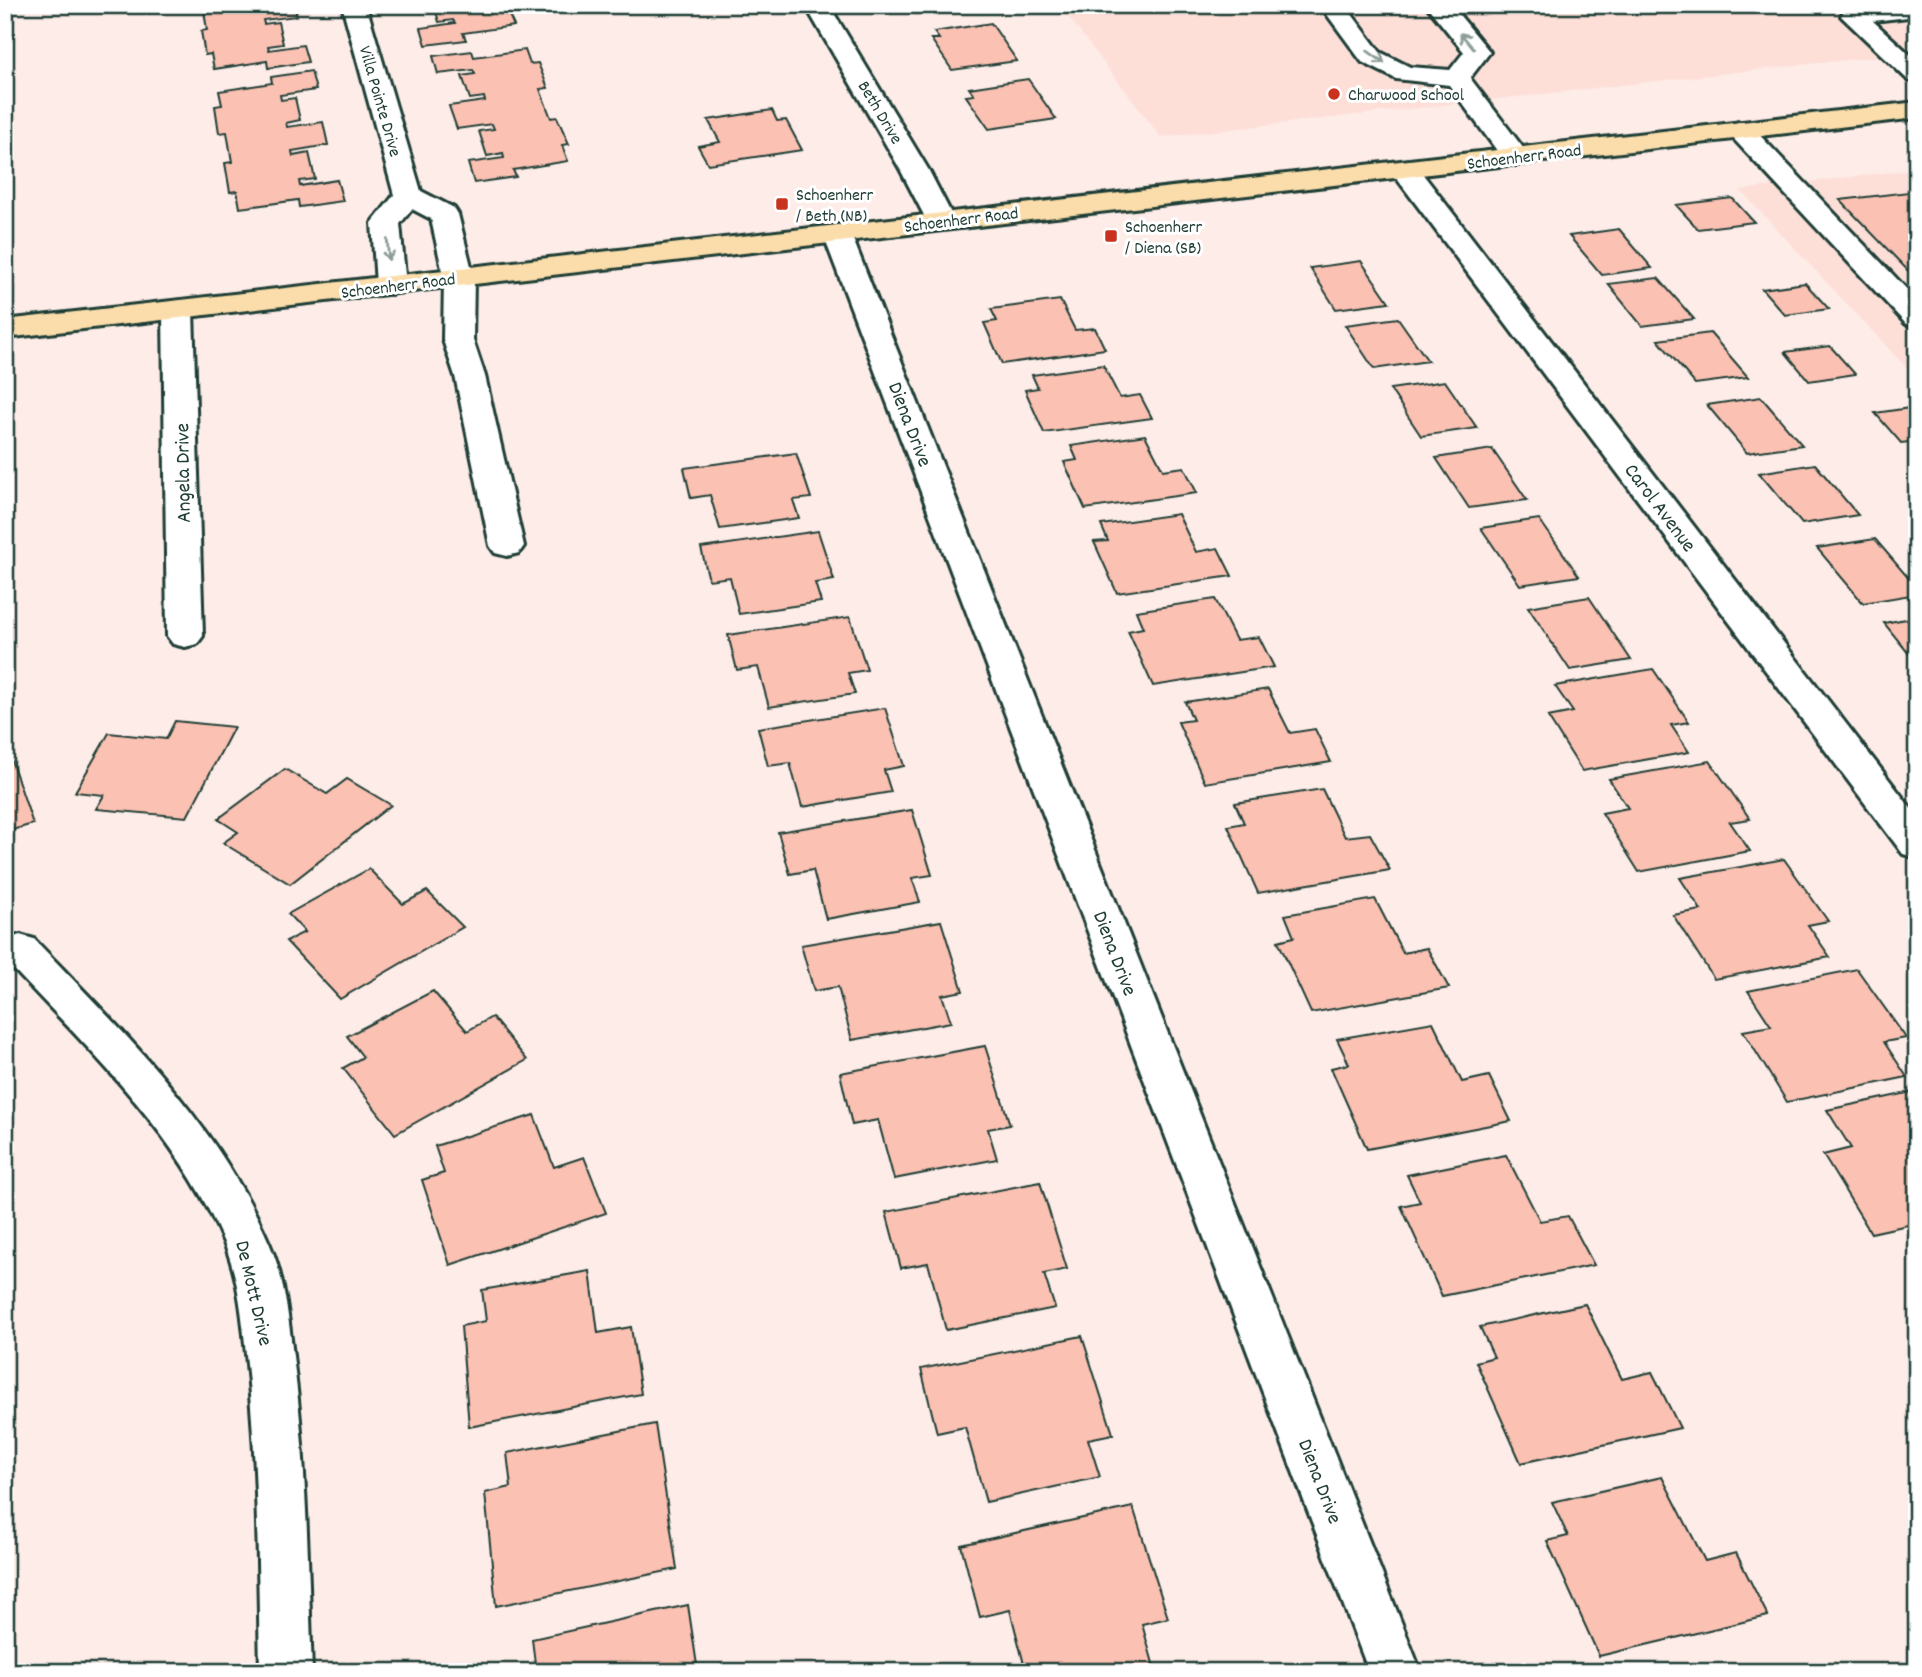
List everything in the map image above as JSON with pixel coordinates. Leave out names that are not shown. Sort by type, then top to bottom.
[{"type":"main road","name":"Schoenherr Road","points":[[5,330],[1917,110]]},
{"type":"street","name":"Villa Pointe Drive","points":[[354,5],[408,196]]},
{"type":"street","name":"Beth Drive","points":[[817,5],[915,169],[941,221]]},
{"type":"street","points":[[1332,5],[1371,57],[1405,74],[1457,78],[1516,157]]},
{"type":"street","points":[[1438,5],[1476,52],[1457,78]]},
{"type":"street","points":[[1917,9],[1853,16],[1917,75]]},
{"type":"street","points":[[1740,130],[1917,318]]},
{"type":"street","name":"Carol Avenue","points":[[1405,170],[1917,844]]},
{"type":"street","points":[[390,285],[386,223],[408,196],[444,214],[459,278],[458,340],[470,376],[507,546]]},
{"type":"street","name":"Diena Drive","points":[[837,234],[1395,1672]]},
{"type":"street","name":"Angela Drive","points":[[178,310],[185,636]]},
{"type":"street","points":[[1880,795],[1917,789]]},
{"type":"street","name":"De Mott Drive","points":[[20,950],[135,1075],[167,1115],[210,1172],[248,1246],[266,1324],[279,1439],[286,1672]]},
{"type":"shaded area","name":"Charwood School","points":[[1059,5],[1917,5],[1917,52],[1161,137]]},
{"type":"shaded area","points":[[1917,169],[1917,379],[1740,190]]},
{"type":"building","points":[[203,5],[294,5],[297,16],[263,20],[264,24],[278,22],[283,44],[268,46],[269,50],[303,45],[308,62],[268,68],[267,61],[214,69],[211,54],[205,55],[201,31],[207,30]]},
{"type":"building","points":[[434,5],[512,5],[514,12],[508,13],[514,26],[463,33],[466,40],[426,45],[421,28],[455,23],[453,20],[439,22]]},
{"type":"building","points":[[910,5],[980,5],[915,14]]},
{"type":"building","points":[[991,23],[1017,61],[952,70],[931,39],[939,39],[934,32]]},
{"type":"building","points":[[525,50],[530,64],[538,63],[548,88],[540,89],[551,118],[557,117],[569,144],[562,145],[568,161],[513,170],[516,177],[474,183],[468,163],[504,158],[503,153],[487,156],[479,131],[494,129],[492,124],[457,129],[449,106],[485,101],[484,97],[470,99],[462,76],[475,74],[473,70],[438,74],[433,56],[472,51],[474,57]]},
{"type":"building","points":[[311,71],[316,90],[280,95],[281,100],[295,98],[300,120],[286,123],[287,127],[323,122],[328,145],[292,151],[293,156],[309,153],[315,179],[299,181],[300,186],[337,180],[343,201],[299,207],[298,200],[240,208],[237,191],[230,192],[225,163],[232,162],[227,132],[219,133],[215,106],[222,105],[219,91],[272,83],[271,77]]},
{"type":"building","points":[[1028,79],[1056,119],[989,129],[966,96],[974,95],[969,88]]},
{"type":"building","points":[[772,110],[777,121],[786,120],[802,150],[708,164],[698,146],[720,142],[708,120]]},
{"type":"building","points":[[7,150],[9,193],[5,193],[5,151]]},
{"type":"building","points":[[1917,191],[1917,280],[1840,200]]},
{"type":"building","points":[[1732,198],[1754,222],[1698,229],[1676,205]]},
{"type":"building","points":[[5,202],[10,202],[13,247],[5,248]]},
{"type":"building","points":[[1619,229],[1652,268],[1602,275],[1569,236]]},
{"type":"building","points":[[1361,261],[1389,302],[1336,309],[1310,268]]},
{"type":"building","points":[[1658,278],[1694,319],[1642,326],[1608,284]]},
{"type":"building","points":[[1805,283],[1829,309],[1785,315],[1762,289]]},
{"type":"building","points":[[1060,300],[1075,330],[1095,328],[1105,349],[1002,364],[984,323],[997,321],[991,309]]},
{"type":"building","points":[[1398,318],[1428,361],[1374,369],[1345,325]]},
{"type":"building","points":[[1710,333],[1748,377],[1695,384],[1658,340]]},
{"type":"building","points":[[1830,346],[1855,374],[1809,381],[1785,352]]},
{"type":"building","points":[[1103,365],[1120,398],[1140,395],[1152,418],[1044,433],[1025,390],[1038,388],[1032,375]]},
{"type":"building","points":[[1445,381],[1477,428],[1421,436],[1390,389]]},
{"type":"building","points":[[1761,397],[1802,445],[1747,453],[1707,405]]},
{"type":"building","points":[[1917,407],[1917,441],[1901,443],[1875,413]]},
{"type":"building","points":[[1145,435],[1163,470],[1184,467],[1197,493],[1085,509],[1064,462],[1077,460],[1071,446]]},
{"type":"building","points":[[1492,449],[1527,500],[1469,508],[1436,458]]},
{"type":"building","points":[[796,453],[811,498],[793,500],[799,518],[720,529],[710,495],[691,498],[684,468]]},
{"type":"building","points":[[1815,464],[1858,515],[1802,524],[1759,473]]},
{"type":"building","points":[[1178,514],[1196,552],[1218,548],[1232,576],[1117,593],[1094,542],[1108,541],[1101,525]]},
{"type":"building","points":[[1539,519],[1579,576],[1520,585],[1481,528]]},
{"type":"building","points":[[818,531],[834,580],[815,583],[821,602],[739,614],[730,577],[709,580],[701,548]]},
{"type":"building","points":[[1875,539],[1917,588],[1917,594],[1863,603],[1817,548]]},
{"type":"building","points":[[1589,597],[1631,660],[1570,670],[1528,607]]},
{"type":"building","points":[[1215,599],[1236,640],[1259,637],[1274,667],[1153,686],[1128,631],[1143,628],[1136,611]]},
{"type":"building","points":[[850,617],[867,670],[848,673],[855,694],[769,707],[758,667],[737,670],[728,635]]},
{"type":"building","points":[[1917,617],[1917,664],[1884,623]]},
{"type":"building","points":[[1653,669],[1689,722],[1671,725],[1689,752],[1582,771],[1548,717],[1573,712],[1555,686]]},
{"type":"building","points":[[1268,689],[1290,733],[1315,729],[1331,762],[1205,783],[1178,722],[1193,720],[1185,702]]},
{"type":"building","points":[[885,708],[904,766],[884,770],[891,792],[802,807],[790,763],[768,766],[758,728]]},
{"type":"building","points":[[175,721],[234,727],[187,817],[96,809],[104,795],[75,792],[109,733],[166,739]]},
{"type":"building","points":[[5,742],[33,824],[5,832]]},
{"type":"building","points":[[1710,761],[1750,819],[1730,822],[1750,851],[1639,872],[1602,813],[1628,808],[1609,779]]},
{"type":"building","points":[[285,769],[327,794],[347,779],[391,805],[290,884],[223,843],[238,832],[218,819]]},
{"type":"building","points":[[1322,789],[1345,837],[1370,834],[1390,870],[1258,893],[1228,826],[1244,823],[1235,803]]},
{"type":"building","points":[[912,810],[932,875],[912,878],[920,902],[826,919],[813,870],[790,874],[778,832]]},
{"type":"building","points":[[1784,859],[1828,921],[1808,925],[1830,957],[1714,979],[1673,915],[1701,910],[1680,878]]},
{"type":"building","points":[[369,869],[403,904],[427,891],[463,927],[340,999],[286,941],[305,932],[288,914]]},
{"type":"building","points":[[1375,899],[1403,953],[1427,948],[1449,988],[1311,1013],[1278,941],[1294,937],[1285,915]]},
{"type":"building","points":[[941,921],[963,991],[942,995],[951,1022],[852,1040],[838,987],[814,991],[801,945]]},
{"type":"building","points":[[1857,969],[1906,1038],[1884,1042],[1907,1077],[1787,1102],[1743,1031],[1771,1026],[1748,991]]},
{"type":"building","points":[[433,991],[467,1031],[492,1017],[527,1060],[395,1134],[343,1068],[363,1057],[347,1036]]},
{"type":"building","points":[[1433,1022],[1462,1082],[1489,1076],[1511,1121],[1367,1149],[1331,1068],[1349,1064],[1337,1039]]},
{"type":"building","points":[[985,1046],[1010,1125],[988,1129],[997,1159],[894,1179],[878,1120],[852,1125],[840,1073]]},
{"type":"building","points":[[1917,1091],[1917,1223],[1871,1233],[1823,1155],[1851,1148],[1827,1110]]},
{"type":"building","points":[[534,1115],[554,1167],[584,1157],[606,1213],[450,1265],[422,1180],[444,1173],[435,1146]]},
{"type":"building","points":[[1506,1155],[1540,1221],[1568,1216],[1594,1265],[1442,1296],[1401,1206],[1420,1202],[1407,1175]]},
{"type":"building","points":[[1040,1182],[1067,1269],[1044,1274],[1055,1308],[946,1330],[928,1263],[901,1268],[886,1212]]},
{"type":"building","points":[[590,1271],[598,1333],[631,1327],[641,1394],[469,1427],[461,1326],[486,1321],[482,1290]]},
{"type":"building","points":[[1585,1304],[1622,1379],[1652,1372],[1680,1428],[1521,1463],[1476,1362],[1494,1357],[1480,1327]]},
{"type":"building","points":[[1082,1336],[1113,1434],[1088,1439],[1100,1477],[986,1502],[965,1427],[937,1433],[921,1369]]},
{"type":"building","points":[[655,1424],[677,1569],[496,1606],[485,1493],[511,1487],[507,1453]]},
{"type":"building","points":[[1662,1477],[1705,1561],[1736,1553],[1768,1616],[1599,1656],[1547,1541],[1568,1536],[1552,1502]]},
{"type":"building","points":[[1133,1507],[1168,1618],[1142,1624],[1154,1667],[1135,1672],[1026,1672],[1010,1610],[980,1617],[961,1545]]},
{"type":"building","points":[[688,1605],[698,1672],[536,1672],[532,1639]]},
{"type":"place","name":"Charwood School","points":[[1334,94]]},
{"type":"place","name":"Schoenherr / Beth (NB)","points":[[782,204]]},
{"type":"place","name":"Schoenherr / Diena (SB)","points":[[1111,236]]}]
